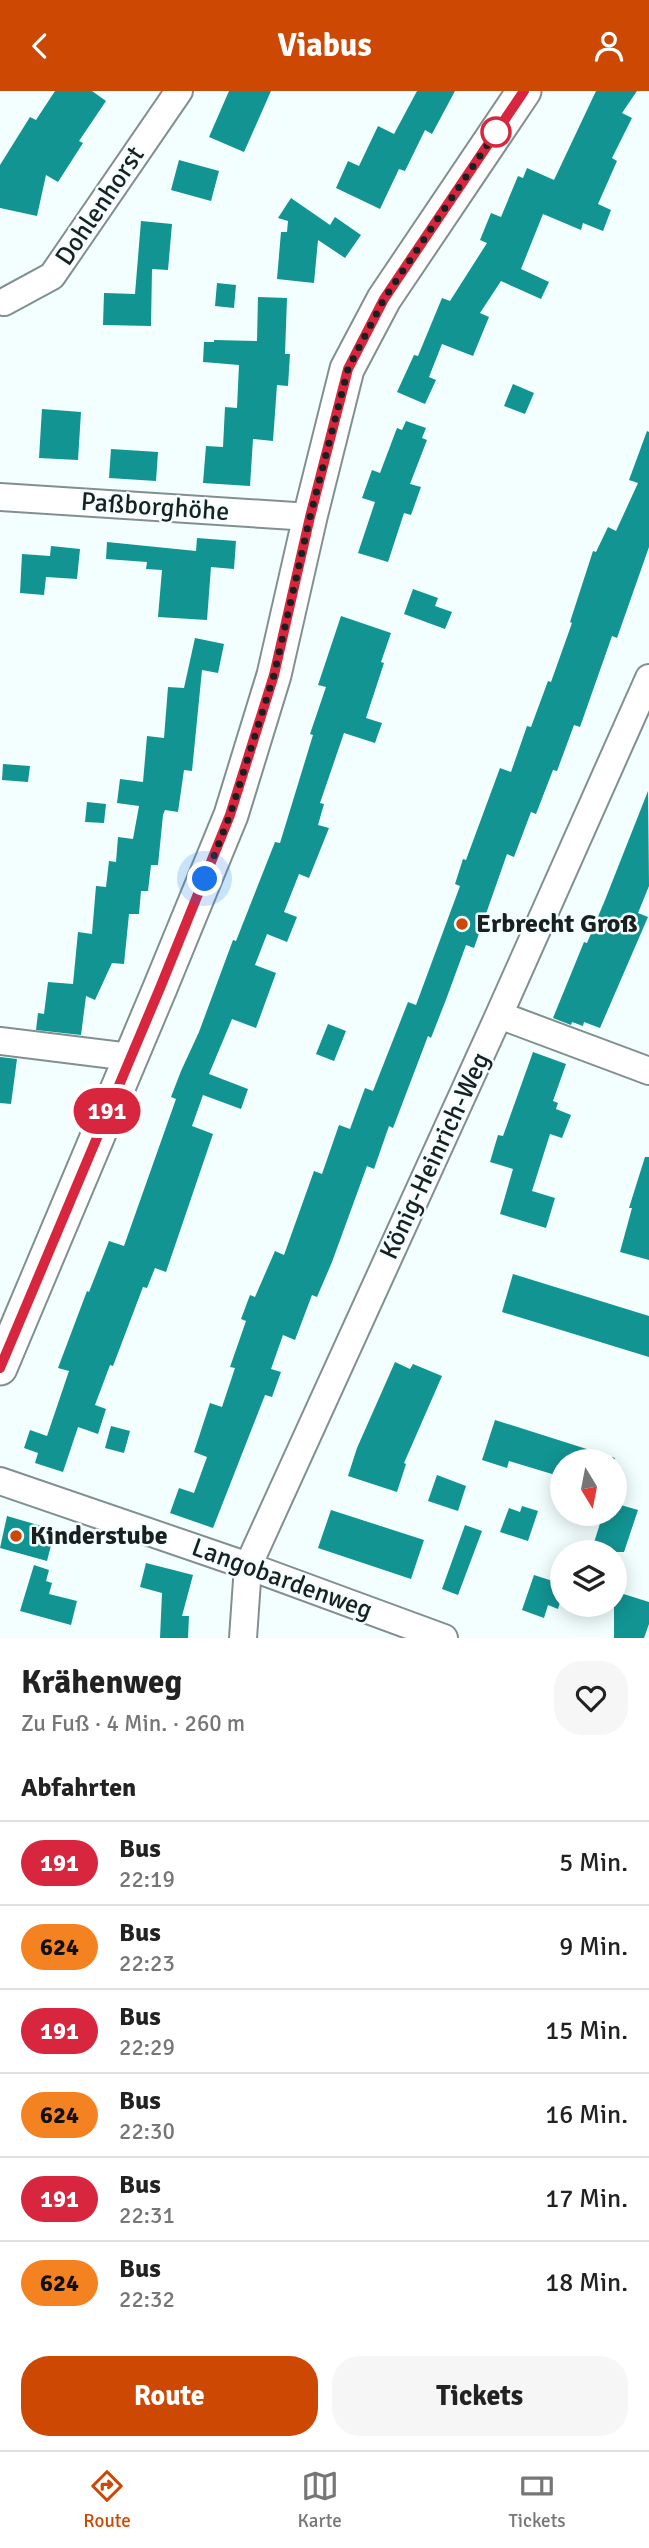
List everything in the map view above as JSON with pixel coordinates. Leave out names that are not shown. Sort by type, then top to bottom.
[{"type":"main road","points":[[0,1368],[230,815],[274,675],[310,517],[352,359],[384,299],[524,91]]},
{"type":"street","name":"Dohlenhorst","points":[[4,302],[52,276],[178,91]]},
{"type":"street","name":"Paßborghöhe","points":[[0,497],[310,517]]},
{"type":"street","name":"König-Heinrich-Weg","points":[[243,1638],[248,1566],[499,1015],[641,715],[649,678]]},
{"type":"street","points":[[499,1015],[649,1072]]},
{"type":"street","points":[[0,1041],[130,1057]]},
{"type":"street","name":"Langobardenweg","points":[[0,1481],[248,1566],[444,1638]]},
{"type":"building","points":[[55,91],[92,91],[106,101],[79,141],[83,143],[58,182],[46,175],[37,216],[0,208],[0,165],[30,117],[36,120]]},
{"type":"building","points":[[229,91],[271,91],[244,152],[209,137]]},
{"type":"building","points":[[417,91],[455,91],[432,134],[425,130],[405,171],[399,169],[380,209],[336,188],[348,161],[359,166],[378,126],[394,134]]},
{"type":"building","points":[[596,91],[637,91],[622,113],[632,118],[612,158],[617,161],[598,204],[611,210],[603,231],[583,223],[581,230],[543,214],[521,269],[549,282],[541,299],[501,281],[480,313],[489,317],[473,356],[442,344],[429,377],[436,380],[425,404],[397,392],[414,355],[418,356],[442,298],[450,301],[487,243],[480,240],[491,213],[501,217],[518,176],[523,178],[527,168],[554,180]]},
{"type":"building","points":[[179,160],[219,171],[211,201],[171,190]]},
{"type":"building","points":[[291,198],[330,225],[335,217],[361,235],[345,258],[318,240],[314,283],[277,279],[281,232],[287,232],[288,221],[278,218]]},
{"type":"building","points":[[141,221],[172,224],[168,270],[152,269],[151,326],[103,325],[104,293],[135,294]]},
{"type":"building","points":[[217,283],[236,285],[234,308],[215,306]]},
{"type":"building","points":[[258,297],[287,298],[285,354],[290,354],[288,386],[277,385],[273,441],[253,439],[250,486],[203,483],[206,446],[223,447],[225,407],[237,408],[239,365],[203,362],[204,342],[257,341]]},
{"type":"building","points":[[513,384],[534,393],[525,414],[504,406]]},
{"type":"building","points":[[42,409],[81,412],[78,460],[39,458]]},
{"type":"building","points":[[406,421],[426,428],[422,438],[427,440],[410,484],[421,487],[411,515],[404,513],[388,562],[358,553],[375,502],[362,498],[372,470],[380,473],[397,428],[402,430]]},
{"type":"building","points":[[647,431],[649,547],[617,638],[612,636],[580,727],[574,725],[557,771],[553,770],[536,814],[531,812],[514,857],[507,854],[474,948],[466,945],[393,1128],[389,1126],[374,1169],[367,1166],[317,1297],[312,1295],[295,1340],[283,1335],[271,1369],[281,1372],[272,1397],[265,1395],[213,1528],[170,1513],[179,1488],[194,1493],[207,1457],[194,1452],[210,1403],[222,1407],[235,1368],[230,1367],[246,1321],[241,1319],[250,1295],[255,1297],[275,1251],[284,1255],[314,1171],[322,1174],[339,1125],[350,1129],[365,1088],[373,1091],[408,1002],[416,1005],[460,886],[455,884],[463,859],[466,860],[500,768],[511,772],[527,726],[531,727],[548,681],[551,682],[593,551],[596,552],[608,527],[616,531],[638,483],[629,480]]},
{"type":"building","points":[[111,449],[158,452],[156,481],[109,478]]},
{"type":"building","points":[[197,538],[236,541],[234,569],[211,567],[207,620],[158,617],[162,570],[146,569],[147,562],[106,559],[107,542],[196,551]]},
{"type":"building","points":[[51,546],[80,549],[77,579],[46,577],[44,595],[20,593],[22,554],[50,556]]},
{"type":"building","points":[[413,589],[438,598],[435,606],[452,612],[445,629],[404,614]]},
{"type":"building","points":[[341,616],[391,633],[366,718],[382,723],[375,743],[344,733],[320,803],[324,804],[318,825],[329,828],[309,878],[299,874],[284,912],[297,917],[287,942],[267,934],[255,965],[276,973],[256,1028],[232,1019],[209,1074],[248,1089],[241,1109],[203,1095],[192,1126],[213,1134],[166,1272],[155,1268],[147,1288],[143,1287],[113,1366],[110,1365],[95,1405],[106,1409],[98,1434],[78,1427],[63,1472],[35,1463],[38,1453],[24,1448],[30,1430],[47,1436],[69,1371],[58,1368],[87,1291],[89,1292],[109,1241],[124,1246],[176,1099],[171,1097],[181,1071],[275,842],[280,843],[326,687],[318,685]]},
{"type":"building","points":[[195,638],[224,644],[218,673],[202,670],[192,771],[184,770],[178,812],[165,810],[163,815],[158,865],[151,865],[148,891],[141,891],[139,914],[129,914],[124,964],[112,963],[95,1000],[86,996],[81,1035],[36,1030],[38,1013],[44,1014],[48,982],[73,984],[78,932],[92,934],[96,886],[106,887],[109,861],[116,862],[118,837],[133,839],[139,806],[117,803],[120,779],[143,782],[147,736],[164,738],[168,687],[184,688]]},
{"type":"building","points":[[3,764],[30,766],[28,782],[2,780]]},
{"type":"building","points":[[648,791],[649,886],[638,913],[648,917],[600,1028],[584,1022],[583,1026],[572,1022],[571,1025],[553,1018],[584,942],[587,943],[605,900]]},
{"type":"building","points":[[87,802],[106,804],[104,823],[85,822]]},
{"type":"building","points":[[328,1024],[346,1031],[334,1061],[316,1054]]},
{"type":"building","points":[[533,1052],[566,1064],[553,1101],[558,1103],[556,1109],[571,1115],[562,1138],[550,1134],[532,1191],[555,1198],[546,1228],[500,1214],[513,1169],[490,1162],[498,1135],[503,1136]]},
{"type":"building","points":[[0,1057],[17,1059],[11,1104],[0,1103]]},
{"type":"building","points":[[645,1157],[649,1157],[649,1260],[620,1252],[632,1208],[629,1208]]},
{"type":"building","points":[[513,1274],[649,1316],[649,1357],[502,1312]]},
{"type":"building","points":[[395,1362],[410,1369],[413,1364],[442,1376],[404,1463],[406,1464],[397,1492],[348,1476],[357,1448]]},
{"type":"building","points":[[495,1420],[587,1449],[550,1449],[550,1473],[509,1461],[507,1468],[482,1460]]},
{"type":"building","points":[[111,1426],[130,1431],[124,1453],[105,1448]]},
{"type":"building","points":[[437,1475],[466,1486],[458,1511],[428,1501]]},
{"type":"building","points":[[522,1506],[538,1511],[528,1541],[500,1532],[509,1508],[520,1512]]},
{"type":"building","points":[[627,1507],[638,1510],[627,1543],[627,1540],[595,1540],[599,1526],[627,1526]]},
{"type":"building","points":[[331,1510],[424,1540],[411,1579],[318,1548]]},
{"type":"building","points":[[7,1516],[55,1530],[47,1561],[0,1548]]},
{"type":"building","points":[[465,1525],[482,1531],[458,1595],[442,1589]]},
{"type":"building","points":[[146,1563],[193,1575],[182,1616],[189,1616],[188,1638],[160,1638],[162,1593],[140,1587]]},
{"type":"building","points":[[34,1565],[49,1570],[46,1581],[52,1583],[49,1594],[77,1601],[71,1625],[20,1611]]},
{"type":"building","points":[[534,1575],[550,1580],[550,1606],[548,1605],[544,1618],[522,1610]]},
{"type":"building","points":[[627,1595],[649,1602],[649,1624],[644,1638],[614,1638],[614,1617],[627,1617]]},
{"type":"bus line","name":"191","points":[[0,1368],[230,815],[274,675],[310,517],[348,369],[384,299],[524,91]]},
{"type":"place","name":"Erbrecht Groß","points":[[462,924]]},
{"type":"place","name":"Kinderstube","points":[[16,1536]]},
{"type":"route","points":[[205,879],[230,815],[274,675],[310,517],[348,369],[384,299],[496,132]]}]
